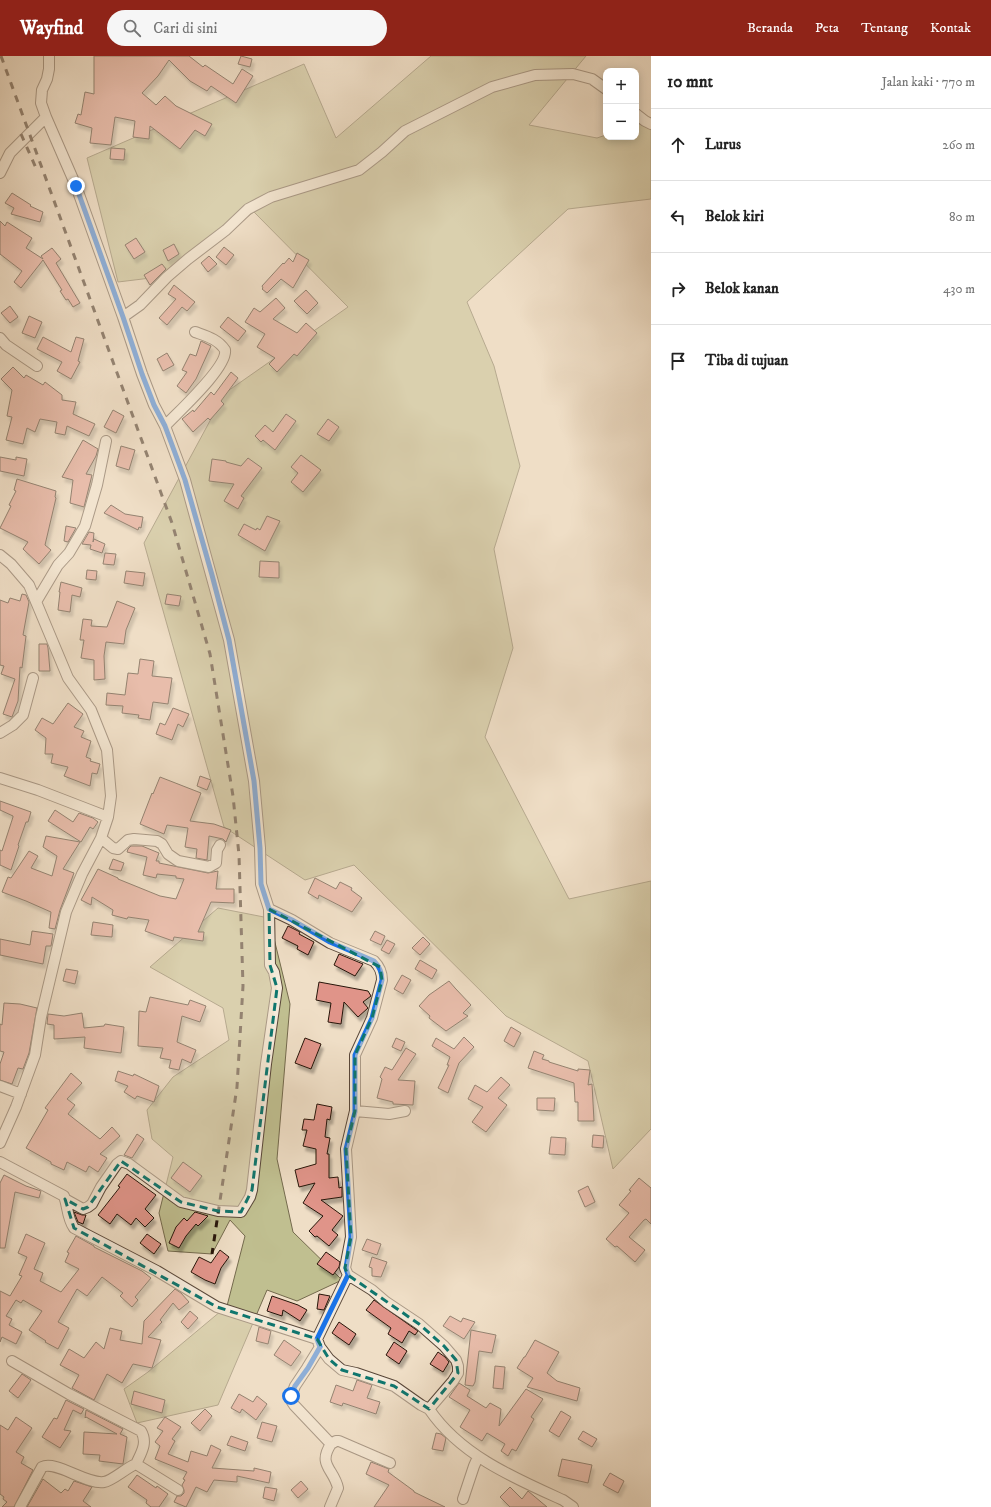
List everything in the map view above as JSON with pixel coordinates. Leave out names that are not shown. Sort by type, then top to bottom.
[{"type":"street","points":[[49,56],[47,79],[42,90],[41,103],[76,186],[142,374],[154,405],[165,426],[185,480],[229,640],[254,781],[260,848],[261,884],[269,909],[270,965],[274,972],[277,988],[266,1064],[252,1190],[250,1197],[241,1212],[218,1211],[181,1202],[165,1192],[129,1164],[121,1162],[117,1164],[101,1187],[92,1204],[88,1207],[83,1209],[65,1199]]},
{"type":"street","points":[[123,317],[140,305],[188,258],[226,230],[248,209],[271,197],[359,170],[405,131],[492,86],[535,75],[573,74],[592,80],[603,87]]},
{"type":"street","points":[[639,116],[651,124]]},
{"type":"street","points":[[0,173],[10,153],[46,117]]},
{"type":"street","points":[[165,426],[209,380],[224,359],[225,350],[222,345],[213,338],[195,332]]},
{"type":"street","points":[[0,338],[13,350],[37,366]]},
{"type":"street","points":[[36,602],[58,565],[69,553],[85,526],[97,485],[106,441]]},
{"type":"street","points":[[0,555],[11,564],[29,585],[68,678],[91,710],[107,750],[111,796],[108,818],[101,838],[82,874],[66,912],[42,1017],[36,1054],[0,1143]]},
{"type":"street","points":[[0,734],[13,725],[23,715],[34,678]]},
{"type":"street","points":[[0,778],[44,792],[108,818]]},
{"type":"street","points":[[101,838],[113,848],[118,849],[128,840],[134,839],[157,841],[162,844],[168,854],[178,861],[209,867],[216,863],[217,850],[220,845]]},
{"type":"street","points":[[269,909],[292,920],[330,942],[374,961],[380,967],[382,980],[372,1018],[355,1055],[355,1112],[346,1149],[351,1237],[346,1268],[348,1275],[308,1368],[295,1386],[290,1399],[331,1444]]},
{"type":"street","points":[[0,1086],[21,1094]]},
{"type":"street","points":[[355,1112],[385,1114],[405,1111]]},
{"type":"street","points":[[0,1162],[64,1196],[70,1222],[74,1228],[157,1271],[217,1307],[318,1343],[329,1359],[342,1370],[356,1372],[394,1386],[429,1409],[437,1421],[449,1433],[478,1457],[563,1500],[573,1507]]},
{"type":"street","points":[[348,1275],[372,1290],[386,1302],[419,1324],[444,1346],[456,1360],[458,1373],[429,1409]]},
{"type":"street","points":[[12,1361],[69,1394],[141,1431],[145,1440],[143,1449],[136,1464]]},
{"type":"street","points":[[330,1507],[338,1488],[325,1462],[328,1448],[331,1444],[339,1441],[390,1463]]},
{"type":"street","points":[[463,1499],[478,1457]]},
{"type":"street","points":[[20,1507],[42,1467],[45,1466],[59,1468],[95,1482],[105,1482],[129,1466],[136,1464],[178,1490]]},
{"type":"highlighted area","points":[[269,909],[380,967],[382,980],[372,1018],[355,1055],[355,1111],[346,1149],[351,1237],[345,1268],[348,1275],[419,1324],[444,1346],[456,1360],[458,1373],[429,1409],[394,1386],[342,1370],[329,1359],[317,1339],[217,1307],[74,1228],[65,1199],[83,1209],[88,1207],[121,1161],[181,1202],[218,1211],[241,1212],[252,1190],[277,988],[270,965]]},
{"type":"shaded area","points":[[431,56],[586,56],[529,125],[597,138],[603,136],[603,140],[639,140],[639,124],[651,120],[651,199],[568,209],[467,302],[494,366],[520,466],[494,549],[513,648],[485,737],[569,899],[651,881],[651,1129],[613,1169],[588,1061],[506,1016],[354,865],[305,880],[224,827],[144,543],[225,393],[348,307],[254,212],[159,277],[118,282],[87,158],[304,64],[336,138]]},
{"type":"shaded area","points":[[218,908],[269,918],[290,1004],[277,1159],[293,1232],[342,1280],[297,1301],[267,1290],[218,1405],[137,1423],[124,1389],[148,1372],[227,1306],[245,1236],[230,1220],[212,1254],[168,1251],[159,1213],[173,1157],[152,1139],[147,1110],[173,1077],[229,1040],[223,1008],[150,967]]},
{"type":"building","points":[[94,56],[189,56],[203,67],[205,65],[233,84],[242,69],[253,76],[236,103],[211,86],[207,91],[190,81],[169,60],[158,76],[142,93],[156,105],[165,96],[176,106],[212,124],[205,136],[195,130],[180,149],[150,126],[149,139],[133,137],[135,121],[115,117],[111,145],[90,143],[92,128],[75,123],[78,114],[81,115],[85,92],[94,94]]},
{"type":"building","points":[[241,56],[252,59],[250,67],[238,64]]},
{"type":"building","points":[[111,148],[125,149],[124,160],[110,159]]},
{"type":"building","points":[[12,193],[31,205],[30,206],[43,212],[40,222],[11,214],[14,208],[5,203]]},
{"type":"building","points":[[0,221],[5,226],[7,222],[32,238],[26,248],[43,259],[41,256],[52,248],[61,259],[56,263],[80,303],[73,307],[68,299],[66,300],[60,291],[62,290],[43,260],[21,288],[14,282],[22,271],[0,254]]},
{"type":"building","points":[[136,238],[145,252],[134,259],[125,245]]},
{"type":"building","points":[[174,244],[179,254],[168,261],[163,250]]},
{"type":"building","points":[[224,247],[234,255],[226,265],[216,257]]},
{"type":"building","points":[[297,253],[309,260],[293,288],[281,279],[267,293],[262,289],[262,286],[283,263],[284,264],[289,258],[293,262]]},
{"type":"building","points":[[209,256],[217,264],[208,272],[201,263]]},
{"type":"building","points":[[162,264],[166,269],[150,285],[144,275]]},
{"type":"building","points":[[174,285],[195,302],[187,311],[182,307],[167,325],[159,318],[176,299],[168,294]]},
{"type":"building","points":[[306,290],[318,303],[307,314],[294,301]]},
{"type":"building","points":[[276,298],[285,308],[273,319],[297,333],[306,323],[317,333],[297,356],[294,354],[277,372],[269,364],[275,358],[257,347],[265,334],[245,322],[254,308],[260,312]]},
{"type":"building","points":[[10,306],[18,317],[10,323],[1,313]]},
{"type":"building","points":[[29,316],[42,322],[35,338],[22,333]]},
{"type":"building","points":[[228,317],[246,331],[238,341],[220,327]]},
{"type":"building","points":[[43,337],[71,352],[76,337],[84,339],[78,361],[80,362],[71,379],[57,371],[62,362],[37,349]]},
{"type":"building","points":[[201,341],[211,346],[196,379],[186,393],[177,386],[187,372],[182,370],[190,354],[196,356]]},
{"type":"building","points":[[167,353],[174,365],[163,371],[157,359]]},
{"type":"building","points":[[13,367],[24,378],[26,375],[43,385],[45,382],[62,395],[62,400],[76,402],[73,414],[95,424],[89,436],[67,426],[65,435],[55,433],[57,422],[40,419],[35,432],[27,428],[23,444],[6,440],[12,417],[7,416],[12,390],[1,379]]},
{"type":"building","points":[[231,372],[238,378],[221,401],[224,404],[210,420],[208,418],[193,432],[182,419],[193,410],[194,412],[211,392],[214,395]]},
{"type":"building","points":[[113,410],[124,416],[116,433],[104,427]]},
{"type":"building","points":[[286,414],[296,421],[275,450],[263,440],[261,442],[255,436],[265,425],[273,432]]},
{"type":"building","points":[[328,419],[339,427],[329,441],[317,434]]},
{"type":"building","points":[[83,440],[98,449],[96,456],[86,474],[92,475],[84,507],[70,503],[73,480],[62,477]]},
{"type":"building","points":[[121,446],[135,450],[129,470],[116,466]]},
{"type":"building","points":[[301,455],[321,470],[303,492],[291,482],[298,473],[291,467]]},
{"type":"building","points":[[0,457],[16,460],[16,457],[27,459],[24,476],[0,471]]},
{"type":"building","points":[[248,458],[262,468],[241,496],[244,498],[238,509],[224,501],[234,484],[209,481],[212,459],[226,461],[241,466]]},
{"type":"building","points":[[17,479],[56,491],[56,498],[45,545],[51,550],[39,564],[23,549],[28,542],[0,528],[11,506],[9,505],[16,491],[14,490]]},
{"type":"building","points":[[111,505],[125,514],[143,517],[141,528],[139,527],[138,530],[104,513]]},
{"type":"building","points":[[267,516],[280,521],[265,551],[238,535],[244,524],[256,530],[257,528],[260,530]]},
{"type":"building","points":[[66,526],[76,528],[68,542],[64,541]]},
{"type":"building","points":[[89,532],[94,533],[93,542],[94,539],[105,544],[102,553],[90,549],[91,545],[82,544]]},
{"type":"building","points":[[105,553],[116,554],[114,565],[103,564]]},
{"type":"building","points":[[260,561],[279,562],[279,578],[259,577]]},
{"type":"building","points":[[87,570],[97,571],[96,580],[86,579]]},
{"type":"building","points":[[126,571],[145,573],[143,586],[124,583]]},
{"type":"building","points":[[61,582],[82,588],[80,597],[72,595],[70,612],[58,610]]},
{"type":"building","points":[[22,594],[26,595],[29,602],[23,635],[26,636],[22,668],[20,667],[18,701],[12,717],[3,714],[15,679],[1,674],[4,666],[0,665],[0,600],[8,603],[10,598],[20,601]]},
{"type":"building","points":[[167,594],[181,596],[179,606],[165,604]]},
{"type":"building","points":[[117,601],[135,608],[126,630],[124,644],[106,642],[104,656],[105,679],[94,680],[94,660],[81,658],[84,640],[80,640],[83,619],[92,620],[91,626],[107,627]]},
{"type":"building","points":[[39,644],[47,644],[50,671],[39,671]]},
{"type":"building","points":[[140,659],[154,661],[152,676],[172,678],[168,704],[153,702],[150,720],[138,718],[139,715],[122,713],[123,706],[106,705],[107,693],[125,695],[128,673],[138,674]]},
{"type":"building","points":[[68,703],[83,714],[74,727],[84,731],[81,737],[91,741],[86,757],[91,759],[90,761],[100,764],[97,774],[92,773],[90,786],[64,776],[68,767],[51,763],[53,754],[45,754],[46,738],[35,730],[42,718],[53,724]]},
{"type":"building","points":[[173,708],[189,714],[183,727],[178,724],[172,740],[156,734],[160,723],[165,725]]},
{"type":"building","points":[[200,776],[211,780],[207,790],[197,786]]},
{"type":"building","points":[[160,777],[201,793],[190,821],[214,824],[231,830],[226,842],[223,839],[209,836],[207,860],[196,858],[197,849],[185,847],[188,828],[167,825],[164,834],[140,824]]},
{"type":"building","points":[[0,801],[31,812],[18,845],[19,846],[11,870],[0,865],[0,850],[2,851],[13,816],[0,810]]},
{"type":"building","points":[[55,810],[73,822],[79,813],[93,818],[98,822],[93,829],[90,827],[81,842],[48,821]]},
{"type":"building","points":[[46,836],[80,842],[63,869],[74,873],[60,910],[55,929],[49,928],[51,912],[2,892],[8,877],[11,878],[29,851],[38,856],[31,868],[52,876],[57,856],[43,847]]},
{"type":"building","points":[[131,846],[142,846],[159,853],[156,861],[159,861],[159,863],[208,873],[218,871],[216,889],[234,889],[234,903],[211,902],[198,932],[204,932],[203,941],[174,937],[173,941],[145,931],[149,920],[128,917],[127,919],[112,915],[113,910],[92,897],[91,905],[81,900],[98,869],[160,896],[176,899],[184,879],[176,878],[176,876],[157,874],[156,878],[143,875],[147,857],[127,852]]},
{"type":"building","points":[[113,859],[124,863],[121,871],[109,869]]},
{"type":"building","points":[[315,878],[336,889],[340,882],[352,888],[351,890],[362,898],[352,912],[319,895],[318,899],[308,893]]},
{"type":"building","points":[[93,922],[113,925],[112,937],[91,935]]},
{"type":"building","points":[[288,926],[314,942],[308,955],[297,949],[298,946],[282,938]]},
{"type":"building","points":[[32,931],[53,934],[51,946],[46,946],[43,964],[0,955],[0,939],[30,945]]},
{"type":"building","points":[[375,931],[385,936],[381,945],[370,940]]},
{"type":"building","points":[[423,937],[430,944],[420,955],[412,948]]},
{"type":"building","points":[[387,940],[395,944],[389,954],[381,950]]},
{"type":"building","points":[[339,954],[363,964],[355,976],[334,965]]},
{"type":"building","points":[[420,960],[437,970],[432,979],[415,969]]},
{"type":"building","points":[[66,969],[78,971],[75,984],[63,981]]},
{"type":"building","points":[[402,975],[411,980],[403,994],[394,989]]},
{"type":"building","points":[[449,981],[471,1005],[463,1013],[468,1016],[446,1031],[429,1018],[430,1016],[419,1006],[429,995]]},
{"type":"building","points":[[319,982],[368,991],[371,996],[363,1002],[368,1008],[358,1017],[344,1002],[341,1024],[328,1022],[331,1003],[316,1000]]},
{"type":"building","points":[[150,997],[188,1005],[190,1000],[206,1006],[200,1022],[182,1016],[177,1042],[196,1050],[191,1063],[182,1059],[179,1070],[169,1068],[171,1060],[160,1058],[163,1048],[138,1046],[139,1011],[146,1012]]},
{"type":"building","points":[[4,1003],[20,1004],[37,1008],[29,1053],[23,1069],[18,1068],[12,1084],[0,1080],[0,1064],[4,1052],[0,1051],[0,1024],[2,1025]]},
{"type":"building","points":[[82,1013],[84,1028],[104,1026],[105,1024],[124,1027],[121,1053],[84,1048],[85,1037],[54,1039],[54,1025],[47,1024],[48,1014],[64,1016]]},
{"type":"building","points":[[511,1027],[521,1033],[514,1047],[504,1041]]},
{"type":"building","points":[[464,1037],[474,1047],[459,1063],[448,1093],[438,1088],[449,1065],[447,1065],[450,1057],[432,1046],[436,1038],[454,1049]]},
{"type":"building","points":[[305,1038],[321,1044],[311,1069],[295,1063]]},
{"type":"building","points":[[396,1038],[405,1042],[401,1051],[392,1047]]},
{"type":"building","points":[[406,1048],[416,1054],[398,1080],[415,1081],[413,1105],[393,1104],[393,1102],[377,1098],[382,1079],[380,1077],[385,1067],[392,1070]]},
{"type":"building","points":[[534,1051],[544,1055],[542,1059],[549,1062],[578,1071],[578,1069],[590,1070],[588,1085],[592,1084],[594,1121],[578,1121],[578,1102],[575,1102],[574,1083],[528,1068]]},
{"type":"building","points":[[118,1071],[133,1076],[134,1074],[159,1086],[154,1102],[137,1096],[135,1099],[124,1092],[128,1086],[115,1081]]},
{"type":"building","points":[[71,1073],[82,1083],[67,1099],[75,1105],[68,1114],[100,1139],[112,1127],[120,1136],[100,1154],[107,1158],[98,1172],[89,1166],[86,1172],[67,1162],[64,1170],[51,1164],[51,1162],[26,1148],[48,1110],[45,1108]]},
{"type":"building","points":[[501,1077],[510,1085],[498,1098],[507,1105],[486,1132],[472,1122],[483,1107],[468,1099],[475,1085],[487,1092]]},
{"type":"building","points":[[537,1098],[555,1098],[554,1111],[537,1110]]},
{"type":"building","points":[[317,1104],[332,1107],[330,1120],[327,1119],[325,1137],[330,1138],[327,1154],[329,1154],[329,1178],[338,1177],[339,1188],[342,1187],[342,1197],[321,1200],[343,1216],[332,1230],[338,1235],[329,1246],[309,1231],[323,1216],[303,1203],[315,1183],[299,1187],[295,1170],[316,1164],[316,1149],[303,1146],[307,1130],[302,1130],[304,1119],[314,1120]]},
{"type":"building","points":[[137,1134],[144,1139],[132,1158],[124,1155]]},
{"type":"building","points":[[593,1135],[604,1136],[603,1148],[592,1147]]},
{"type":"building","points":[[551,1137],[566,1138],[565,1155],[549,1154]]},
{"type":"building","points":[[183,1162],[202,1176],[190,1192],[171,1178]]},
{"type":"building","points":[[127,1174],[156,1195],[145,1209],[154,1218],[145,1227],[136,1218],[131,1225],[117,1214],[110,1224],[98,1215],[120,1187],[118,1186]]},
{"type":"building","points":[[4,1175],[26,1186],[41,1191],[39,1198],[15,1192],[5,1248],[0,1248],[0,1183]]},
{"type":"building","points":[[639,1178],[651,1188],[651,1224],[646,1219],[644,1220],[629,1237],[645,1250],[635,1262],[617,1246],[615,1247],[606,1239],[629,1213],[619,1205],[631,1191],[629,1190]]},
{"type":"building","points":[[588,1186],[595,1202],[585,1207],[578,1191]]},
{"type":"building","points":[[74,1212],[86,1215],[83,1224],[78,1222]]},
{"type":"building","points":[[195,1212],[208,1216],[198,1226],[196,1224],[186,1236],[179,1248],[169,1243],[176,1227],[184,1218],[187,1221]]},
{"type":"building","points":[[26,1234],[45,1243],[34,1269],[43,1273],[40,1281],[61,1292],[79,1269],[65,1262],[69,1253],[67,1252],[76,1236],[94,1247],[142,1271],[151,1278],[135,1297],[138,1300],[132,1307],[120,1296],[123,1293],[102,1277],[87,1296],[77,1289],[58,1322],[69,1328],[58,1349],[45,1342],[46,1341],[29,1330],[42,1311],[23,1300],[21,1303],[16,1300],[6,1316],[12,1319],[9,1325],[22,1332],[16,1344],[2,1337],[0,1342],[0,1291],[10,1296],[22,1276],[19,1275],[27,1257],[18,1253]]},
{"type":"building","points":[[147,1234],[161,1244],[154,1254],[140,1243]]},
{"type":"building","points":[[367,1239],[381,1244],[377,1255],[362,1250]]},
{"type":"building","points":[[220,1250],[229,1257],[221,1268],[215,1284],[191,1272],[199,1257],[211,1263]]},
{"type":"building","points":[[326,1252],[340,1262],[339,1267],[333,1275],[317,1264]]},
{"type":"building","points":[[372,1257],[387,1262],[381,1277],[372,1276],[372,1268],[369,1267]]},
{"type":"building","points":[[175,1289],[189,1302],[179,1310],[173,1303],[160,1320],[162,1322],[148,1337],[161,1340],[152,1368],[133,1364],[122,1383],[107,1374],[94,1400],[72,1388],[79,1375],[60,1365],[69,1349],[84,1358],[96,1342],[104,1349],[110,1328],[122,1331],[120,1340],[142,1344],[144,1321]]},
{"type":"building","points":[[319,1294],[330,1296],[324,1310],[317,1309]]},
{"type":"building","points":[[272,1296],[298,1305],[307,1310],[300,1321],[283,1310],[282,1316],[267,1311]]},
{"type":"building","points":[[374,1300],[418,1331],[415,1335],[409,1331],[402,1343],[388,1334],[391,1328],[366,1310]]},
{"type":"building","points":[[190,1311],[198,1318],[188,1329],[181,1322]]},
{"type":"building","points":[[450,1316],[461,1322],[463,1318],[475,1322],[464,1339],[443,1326]]},
{"type":"building","points":[[339,1322],[356,1334],[349,1345],[332,1333]]},
{"type":"building","points":[[259,1327],[271,1331],[268,1344],[256,1341]]},
{"type":"building","points":[[471,1330],[496,1335],[492,1353],[479,1351],[475,1382],[473,1386],[465,1385]]},
{"type":"building","points":[[284,1340],[301,1352],[291,1366],[274,1355]]},
{"type":"building","points":[[535,1340],[559,1352],[547,1373],[557,1381],[580,1388],[577,1401],[527,1387],[533,1378],[517,1368]]},
{"type":"building","points":[[394,1342],[407,1351],[399,1364],[386,1355]]},
{"type":"building","points":[[438,1352],[449,1362],[443,1372],[430,1364]]},
{"type":"building","points":[[495,1366],[505,1367],[503,1389],[493,1388]]},
{"type":"building","points":[[22,1374],[31,1380],[18,1398],[9,1391]]},
{"type":"building","points":[[357,1380],[372,1385],[367,1398],[380,1402],[376,1414],[343,1403],[342,1406],[330,1402],[336,1385],[353,1391]]},
{"type":"building","points":[[459,1383],[470,1390],[467,1396],[486,1408],[490,1403],[501,1409],[499,1426],[526,1389],[543,1399],[531,1417],[534,1419],[516,1451],[512,1449],[508,1456],[501,1451],[505,1444],[487,1433],[482,1441],[460,1427],[470,1410],[449,1397]]},
{"type":"building","points":[[134,1391],[165,1400],[162,1413],[131,1404]]},
{"type":"building","points":[[239,1394],[253,1402],[257,1396],[267,1404],[256,1420],[242,1409],[240,1413],[231,1408]]},
{"type":"building","points":[[66,1400],[84,1409],[81,1414],[73,1410],[64,1430],[71,1431],[60,1448],[42,1437],[54,1418],[57,1419]]},
{"type":"building","points":[[205,1409],[212,1416],[200,1431],[191,1423]]},
{"type":"building","points":[[86,1410],[123,1429],[120,1434],[127,1437],[123,1464],[99,1461],[100,1455],[83,1454],[84,1432],[117,1434],[86,1417],[85,1418]]},
{"type":"building","points":[[561,1411],[571,1417],[559,1437],[549,1431]]},
{"type":"building","points":[[16,1417],[32,1428],[16,1452],[24,1457],[21,1463],[33,1470],[14,1507],[2,1507],[7,1502],[0,1494],[0,1425],[8,1430]]},
{"type":"building","points":[[165,1417],[181,1427],[172,1439],[175,1441],[168,1454],[188,1462],[191,1451],[207,1456],[211,1445],[221,1450],[212,1468],[254,1471],[254,1468],[271,1472],[269,1483],[237,1476],[237,1482],[214,1480],[207,1492],[196,1487],[186,1507],[174,1502],[177,1496],[181,1496],[184,1493],[182,1485],[185,1480],[183,1479],[187,1472],[155,1459],[160,1446],[155,1442],[163,1431],[157,1428]]},
{"type":"building","points":[[262,1422],[277,1426],[272,1442],[257,1438]]},
{"type":"building","points":[[583,1431],[597,1439],[592,1447],[578,1439]]},
{"type":"building","points":[[436,1433],[441,1434],[446,1438],[443,1451],[432,1449]]},
{"type":"building","points":[[231,1436],[248,1442],[245,1451],[227,1445]]},
{"type":"building","points":[[562,1459],[592,1465],[588,1483],[558,1476]]},
{"type":"building","points":[[371,1462],[389,1469],[388,1472],[414,1492],[445,1507],[374,1507],[389,1485],[366,1474]]},
{"type":"building","points":[[610,1473],[624,1481],[618,1493],[603,1485]]},
{"type":"building","points":[[137,1475],[168,1494],[159,1507],[151,1507],[146,1503],[147,1500],[128,1487]]},
{"type":"building","points":[[43,1479],[61,1493],[65,1489],[68,1491],[74,1481],[92,1487],[83,1501],[91,1507],[27,1507]]},
{"type":"building","points":[[301,1481],[308,1489],[298,1498],[291,1490]]},
{"type":"building","points":[[265,1487],[277,1489],[274,1501],[263,1498]]},
{"type":"building","points":[[510,1487],[522,1499],[528,1491],[547,1507],[510,1507],[500,1497]]},
{"type":"railway","points":[[1,56],[172,523],[210,654],[233,796],[239,855],[243,986],[237,1087],[212,1254]]},
{"type":"railway","points":[[21,134],[36,168]]},
{"type":"route","points":[[76,186],[142,374],[154,405],[165,426],[185,480],[212,575],[229,640],[254,781],[260,848],[261,884],[269,909],[292,920],[330,942],[374,961],[380,967],[382,973],[382,980],[372,1018],[367,1032],[355,1055],[355,1112],[346,1149],[351,1237],[346,1268],[348,1275],[317,1339],[320,1347],[308,1368],[295,1386],[291,1396]]}]
